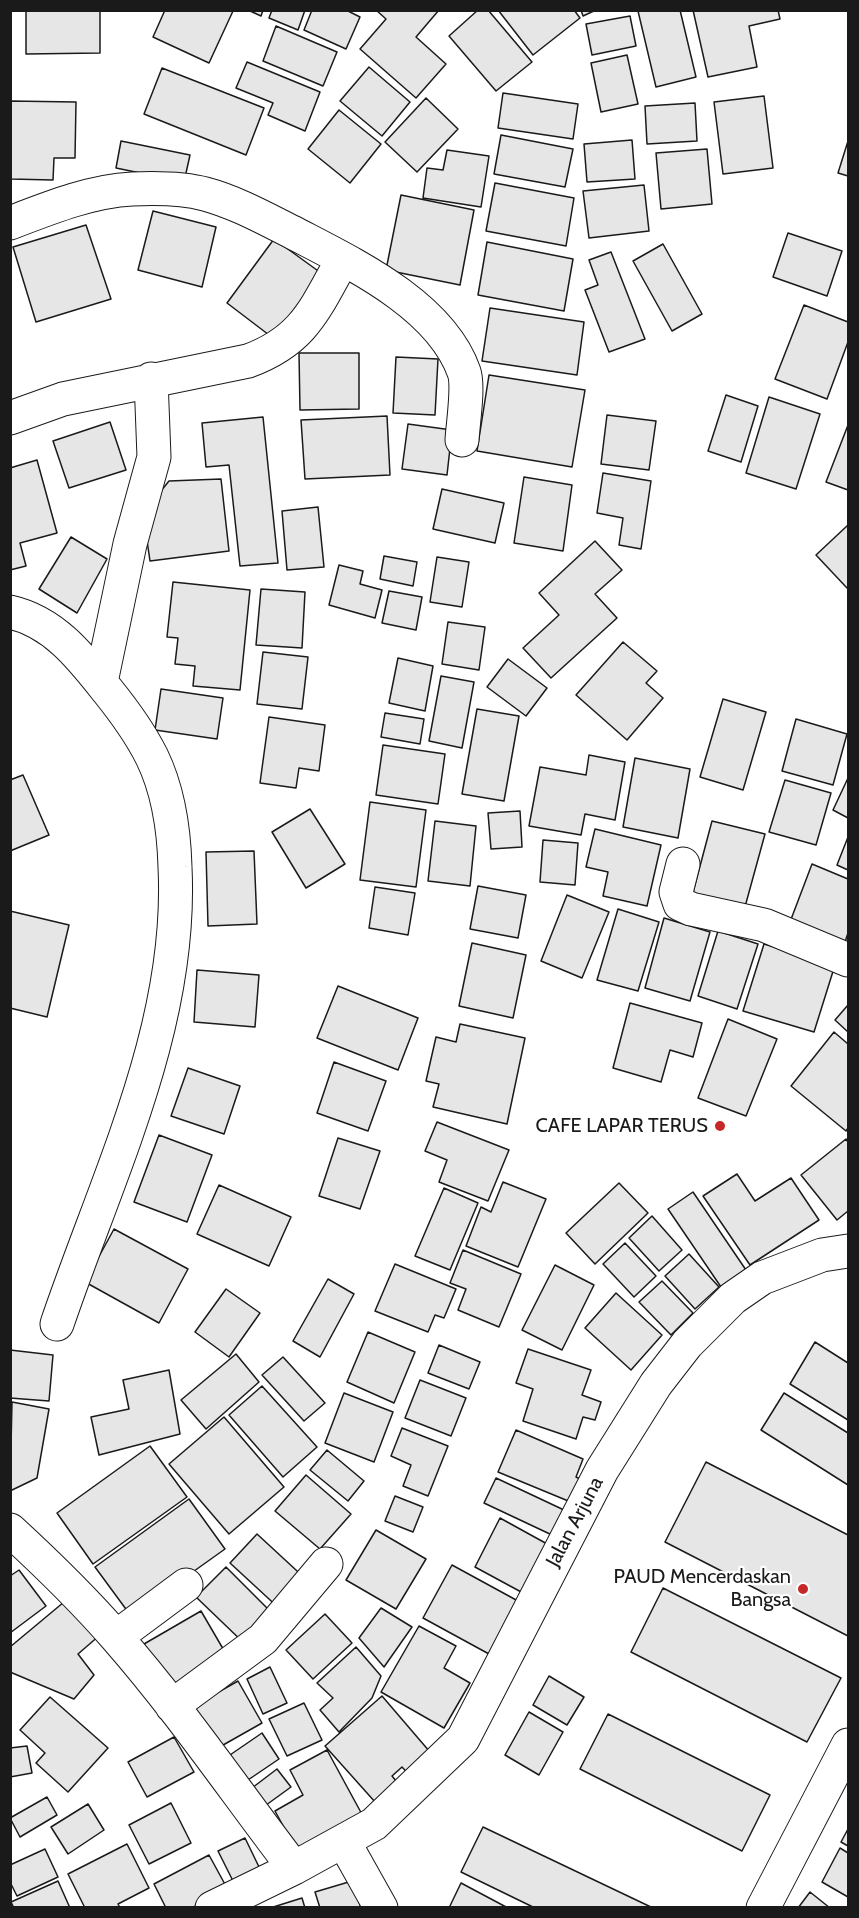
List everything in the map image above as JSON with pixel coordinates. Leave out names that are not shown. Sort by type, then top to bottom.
[{"type":"street","points":[[10,223],[96,194],[132,189],[203,193],[239,207],[343,259],[398,293],[421,312],[456,356],[465,374],[462,440]]},
{"type":"street","points":[[10,418],[63,399],[151,379],[248,361],[279,348],[308,319],[343,259]]},
{"type":"street","points":[[101,682],[130,544],[154,457],[156,443],[151,379]]},
{"type":"street","points":[[10,612],[24,615],[48,628],[73,649],[129,718],[152,758],[167,798],[174,835],[177,897],[171,976],[155,1045],[57,1324]]},
{"type":"street","points":[[683,864],[676,892],[680,904],[691,909],[764,925],[849,960]]},
{"type":"street","name":"Jalan Arjuna","points":[[212,1908],[344,1842],[390,1812],[463,1739],[602,1470],[656,1384],[687,1344],[733,1298],[762,1278],[822,1255],[849,1251]]},
{"type":"street","points":[[10,1530],[59,1576],[116,1637],[172,1706],[294,1868]]},
{"type":"street","points":[[172,1706],[263,1639],[326,1564]]},
{"type":"street","points":[[116,1637],[186,1585]]},
{"type":"street","points":[[763,1908],[849,1745]]},
{"type":"street","points":[[344,1842],[381,1908]]},
{"type":"building","points":[[26,10],[100,10],[100,53],[26,54]]},
{"type":"building","points":[[165,10],[233,11],[209,63],[153,37]]},
{"type":"building","points":[[248,10],[263,10],[261,16]]},
{"type":"building","points":[[272,10],[305,10],[298,30],[269,18]]},
{"type":"building","points":[[312,10],[346,10],[360,17],[346,49],[304,30]]},
{"type":"building","points":[[376,10],[439,10],[416,37],[446,64],[416,98],[360,49],[386,19]]},
{"type":"building","points":[[478,10],[488,10],[532,62],[496,91],[449,36]]},
{"type":"building","points":[[498,10],[574,10],[580,18],[533,55]]},
{"type":"building","points":[[581,10],[596,10],[583,16]]},
{"type":"building","points":[[680,10],[696,77],[656,87],[638,11]]},
{"type":"building","points":[[693,10],[778,10],[780,19],[749,26],[757,67],[708,77]]},
{"type":"building","points":[[630,16],[636,46],[592,55],[586,24]]},
{"type":"building","points":[[276,26],[337,52],[323,86],[263,61]]},
{"type":"building","points":[[627,55],[638,104],[601,112],[591,63]]},
{"type":"building","points":[[247,62],[320,92],[305,131],[268,115],[273,103],[236,88]]},
{"type":"building","points":[[369,67],[410,102],[382,136],[340,101]]},
{"type":"building","points":[[162,68],[264,108],[246,155],[144,114]]},
{"type":"building","points":[[503,93],[578,104],[573,139],[498,128]]},
{"type":"building","points":[[764,96],[773,168],[723,174],[714,102]]},
{"type":"building","points":[[426,98],[458,129],[417,172],[385,142]]},
{"type":"building","points":[[10,101],[76,102],[75,158],[54,158],[53,180],[10,179]]},
{"type":"building","points":[[695,103],[697,141],[647,144],[645,106]]},
{"type":"building","points":[[339,110],[381,144],[350,183],[308,149]]},
{"type":"building","points":[[501,135],[573,149],[565,187],[494,174]]},
{"type":"building","points":[[632,140],[635,179],[587,182],[584,144]]},
{"type":"building","points":[[121,141],[190,155],[184,182],[116,168]]},
{"type":"building","points":[[848,141],[848,176],[838,173]]},
{"type":"building","points":[[707,149],[712,204],[661,209],[656,153]]},
{"type":"building","points":[[447,150],[489,156],[481,207],[423,198],[427,168],[443,170]]},
{"type":"building","points":[[495,183],[574,198],[566,246],[486,231]]},
{"type":"building","points":[[644,185],[649,231],[589,238],[583,191]]},
{"type":"building","points":[[401,195],[474,210],[460,285],[386,270]]},
{"type":"building","points":[[153,211],[216,227],[202,287],[138,270]]},
{"type":"building","points":[[86,225],[111,299],[36,322],[13,247]]},
{"type":"building","points":[[788,233],[842,251],[827,296],[773,277]]},
{"type":"building","points":[[274,239],[321,273],[273,338],[227,303]]},
{"type":"building","points":[[487,242],[573,259],[564,311],[478,295]]},
{"type":"building","points":[[663,244],[702,314],[672,331],[633,261]]},
{"type":"building","points":[[611,252],[645,339],[609,352],[585,290],[598,285],[589,260]]},
{"type":"building","points":[[804,305],[848,322],[848,342],[827,399],[775,379]]},
{"type":"building","points":[[490,308],[584,322],[577,375],[482,361]]},
{"type":"building","points":[[299,353],[359,353],[359,409],[300,410]]},
{"type":"building","points":[[396,357],[438,359],[435,415],[393,413]]},
{"type":"building","points":[[489,375],[585,390],[572,467],[477,451]]},
{"type":"building","points":[[726,395],[758,406],[741,462],[708,451]]},
{"type":"building","points":[[769,397],[820,414],[796,489],[746,473]]},
{"type":"building","points":[[607,415],[656,421],[649,470],[601,464]]},
{"type":"building","points":[[387,416],[390,475],[305,479],[301,420]]},
{"type":"building","points":[[263,417],[278,563],[240,566],[229,465],[206,467],[202,423]]},
{"type":"building","points":[[110,422],[126,470],[69,488],[53,441]]},
{"type":"building","points":[[408,424],[452,430],[447,475],[402,469]]},
{"type":"building","points":[[848,425],[848,490],[826,482]]},
{"type":"building","points":[[37,460],[57,533],[20,543],[26,566],[10,570],[10,468]]},
{"type":"building","points":[[603,473],[651,481],[641,549],[619,545],[623,518],[597,513]]},
{"type":"building","points":[[524,477],[572,485],[563,551],[514,543]]},
{"type":"building","points":[[221,479],[229,551],[150,561],[143,513],[169,481]]},
{"type":"building","points":[[442,489],[504,503],[495,543],[433,529]]},
{"type":"building","points":[[318,507],[324,567],[287,570],[282,511]]},
{"type":"building","points":[[848,525],[848,587],[847,588],[816,555]]},
{"type":"building","points":[[71,537],[107,559],[77,613],[39,589]]},
{"type":"building","points":[[595,541],[622,570],[595,594],[617,618],[551,678],[523,648],[559,615],[539,593]]},
{"type":"building","points":[[384,556],[417,562],[413,586],[380,579]]},
{"type":"building","points":[[437,557],[469,562],[462,607],[430,602]]},
{"type":"building","points":[[339,565],[363,571],[360,584],[382,590],[375,618],[329,605]]},
{"type":"building","points":[[173,582],[250,590],[240,690],[193,686],[195,666],[175,664],[178,638],[167,637]]},
{"type":"building","points":[[261,589],[305,592],[302,648],[256,645]]},
{"type":"building","points":[[389,591],[422,597],[416,630],[382,623]]},
{"type":"building","points":[[448,622],[485,627],[479,670],[442,664]]},
{"type":"building","points":[[623,642],[657,671],[646,683],[663,698],[627,740],[576,695]]},
{"type":"building","points":[[263,652],[308,657],[302,709],[257,704]]},
{"type":"building","points":[[398,658],[433,666],[425,711],[389,703]]},
{"type":"building","points":[[508,659],[547,688],[526,716],[487,687]]},
{"type":"building","points":[[441,676],[474,682],[462,748],[429,741]]},
{"type":"building","points":[[161,689],[223,698],[217,739],[155,730]]},
{"type":"building","points":[[723,699],[766,712],[743,790],[700,777]]},
{"type":"building","points":[[477,709],[519,716],[504,801],[462,794]]},
{"type":"building","points":[[385,713],[424,719],[420,744],[381,737]]},
{"type":"building","points":[[269,717],[325,725],[319,771],[299,768],[296,788],[260,783]]},
{"type":"building","points":[[796,719],[847,734],[833,785],[782,771]]},
{"type":"building","points":[[383,745],[445,754],[438,804],[376,795]]},
{"type":"building","points":[[589,755],[625,762],[615,820],[585,814],[581,835],[529,826],[540,767],[586,775]]},
{"type":"building","points":[[635,758],[690,769],[678,838],[623,827]]},
{"type":"building","points":[[23,775],[49,835],[10,851],[10,780]]},
{"type":"building","points":[[848,778],[848,818],[833,810]]},
{"type":"building","points":[[785,780],[831,793],[816,845],[769,832]]},
{"type":"building","points":[[370,802],[426,810],[416,887],[360,880]]},
{"type":"building","points":[[310,809],[345,864],[306,888],[272,832]]},
{"type":"building","points":[[520,811],[522,847],[491,849],[488,813]]},
{"type":"building","points":[[435,821],[476,826],[470,886],[428,881]]},
{"type":"building","points":[[712,821],[765,834],[743,914],[691,900]]},
{"type":"building","points":[[595,829],[661,845],[647,906],[603,896],[608,872],[586,867]]},
{"type":"building","points":[[848,837],[848,870],[837,865]]},
{"type":"building","points":[[543,840],[578,843],[575,885],[540,882]]},
{"type":"building","points":[[254,851],[257,924],[208,926],[206,852]]},
{"type":"building","points":[[812,864],[848,879],[848,933],[845,942],[790,922]]},
{"type":"building","points":[[478,886],[526,895],[518,938],[470,929]]},
{"type":"building","points":[[375,887],[415,893],[408,935],[369,928]]},
{"type":"building","points":[[567,895],[609,912],[582,978],[541,961]]},
{"type":"building","points":[[618,909],[659,922],[638,991],[597,980]]},
{"type":"building","points":[[10,911],[69,925],[47,1017],[10,1008]]},
{"type":"building","points":[[664,918],[710,932],[690,1001],[645,988]]},
{"type":"building","points":[[718,931],[758,944],[737,1009],[698,996]]},
{"type":"building","points":[[472,943],[526,955],[513,1018],[459,1006]]},
{"type":"building","points":[[764,944],[835,965],[814,1032],[743,1011]]},
{"type":"building","points":[[197,970],[259,975],[255,1027],[194,1022]]},
{"type":"building","points":[[338,986],[418,1018],[398,1070],[317,1038]]},
{"type":"building","points":[[630,1003],[702,1023],[693,1057],[670,1050],[661,1082],[613,1068]]},
{"type":"building","points":[[848,1005],[848,1032],[835,1020]]},
{"type":"building","points":[[728,1019],[777,1039],[746,1116],[698,1098]]},
{"type":"building","points":[[460,1024],[525,1038],[507,1124],[433,1107],[439,1084],[426,1081],[436,1037],[456,1042]]},
{"type":"building","points":[[834,1032],[848,1044],[848,1128],[846,1131],[791,1086]]},
{"type":"building","points":[[334,1062],[386,1081],[368,1131],[317,1113]]},
{"type":"building","points":[[188,1068],[240,1086],[224,1134],[171,1116]]},
{"type":"building","points":[[437,1122],[509,1150],[488,1201],[439,1182],[447,1160],[425,1151]]},
{"type":"building","points":[[159,1135],[212,1155],[187,1222],[134,1202]]},
{"type":"building","points":[[338,1138],[380,1151],[360,1209],[319,1196]]},
{"type":"building","points":[[846,1139],[848,1142],[848,1211],[837,1220],[801,1175]]},
{"type":"building","points":[[737,1174],[755,1201],[791,1178],[819,1220],[750,1265],[703,1196]]},
{"type":"building","points":[[503,1182],[546,1199],[518,1267],[466,1246],[481,1207],[491,1212]]},
{"type":"building","points":[[619,1183],[648,1213],[595,1264],[566,1233]]},
{"type":"building","points":[[219,1185],[291,1217],[269,1266],[197,1234]]},
{"type":"building","points":[[444,1188],[478,1203],[450,1270],[415,1256]]},
{"type":"building","points":[[693,1192],[746,1270],[721,1287],[668,1209]]},
{"type":"building","points":[[652,1216],[682,1250],[659,1271],[629,1238]]},
{"type":"building","points":[[114,1229],[188,1269],[159,1323],[85,1282]]},
{"type":"building","points":[[625,1243],[656,1276],[634,1297],[603,1264]]},
{"type":"building","points":[[463,1250],[521,1274],[499,1327],[458,1310],[466,1289],[450,1283]]},
{"type":"building","points":[[689,1254],[719,1287],[695,1309],[665,1276]]},
{"type":"building","points":[[395,1264],[456,1289],[444,1318],[435,1315],[428,1332],[375,1311]]},
{"type":"building","points":[[555,1265],[594,1285],[562,1350],[522,1330]]},
{"type":"building","points":[[328,1279],[354,1294],[320,1357],[293,1341]]},
{"type":"building","points":[[662,1281],[693,1313],[671,1335],[639,1302]]},
{"type":"building","points":[[226,1289],[260,1313],[229,1357],[195,1332]]},
{"type":"building","points":[[616,1293],[662,1335],[631,1370],[585,1328]]},
{"type":"building","points":[[368,1332],[415,1352],[394,1403],[347,1382]]},
{"type":"building","points":[[815,1342],[848,1363],[848,1420],[790,1384]]},
{"type":"building","points":[[439,1345],[480,1362],[469,1389],[428,1373]]},
{"type":"building","points":[[528,1349],[591,1370],[582,1395],[601,1402],[595,1420],[583,1417],[576,1439],[523,1421],[533,1389],[516,1383]]},
{"type":"building","points":[[10,1350],[53,1355],[49,1401],[10,1398]]},
{"type":"building","points":[[236,1354],[259,1382],[206,1429],[181,1400]]},
{"type":"building","points":[[283,1357],[325,1403],[304,1421],[262,1375]]},
{"type":"building","points":[[169,1370],[180,1434],[99,1455],[91,1417],[129,1409],[123,1380]]},
{"type":"building","points":[[420,1380],[466,1398],[451,1436],[405,1418]]},
{"type":"building","points":[[262,1386],[317,1447],[283,1477],[229,1415]]},
{"type":"building","points":[[344,1393],[393,1412],[374,1462],[325,1443]]},
{"type":"building","points":[[784,1393],[848,1433],[848,1485],[761,1430]]},
{"type":"building","points":[[12,1402],[49,1409],[37,1478],[10,1491]]},
{"type":"building","points":[[224,1417],[284,1487],[229,1534],[169,1464]]},
{"type":"building","points":[[402,1428],[448,1446],[428,1496],[403,1486],[411,1465],[391,1456]]},
{"type":"building","points":[[516,1430],[583,1459],[576,1477],[587,1482],[578,1505],[498,1472]]},
{"type":"building","points":[[150,1446],[187,1497],[93,1564],[57,1513]]},
{"type":"building","points":[[327,1450],[364,1481],[348,1501],[310,1470]]},
{"type":"building","name":"PAUD Mencerdaskan Bangsa","points":[[706,1462],[848,1535],[848,1636],[665,1542]]},
{"type":"building","points":[[306,1475],[351,1514],[320,1549],[275,1511]]},
{"type":"building","points":[[496,1478],[564,1510],[552,1535],[484,1503]]},
{"type":"building","points":[[395,1496],[423,1507],[413,1532],[385,1521]]},
{"type":"building","points":[[189,1499],[225,1549],[131,1616],[95,1567]]},
{"type":"building","points":[[500,1518],[549,1545],[523,1593],[475,1567]]},
{"type":"building","points":[[376,1530],[426,1559],[396,1609],[346,1580]]},
{"type":"building","points":[[257,1534],[309,1582],[282,1611],[230,1563]]},
{"type":"building","points":[[452,1565],[518,1601],[489,1654],[423,1618]]},
{"type":"building","points":[[226,1567],[275,1616],[247,1646],[196,1597]]},
{"type":"building","points":[[19,1570],[46,1606],[10,1633],[10,1576]]},
{"type":"building","points":[[663,1588],[841,1678],[807,1742],[631,1652]]},
{"type":"building","points":[[64,1602],[100,1635],[78,1654],[94,1675],[74,1699],[10,1672],[10,1647]]},
{"type":"building","points":[[381,1608],[412,1627],[384,1667],[359,1638]]},
{"type":"building","points":[[201,1611],[229,1659],[173,1692],[144,1644]]},
{"type":"building","points":[[325,1614],[352,1643],[313,1679],[286,1650]]},
{"type":"building","points":[[419,1626],[456,1646],[444,1668],[470,1683],[444,1728],[381,1692]]},
{"type":"building","points":[[356,1647],[381,1676],[372,1698],[339,1732],[320,1710],[333,1698],[317,1683]]},
{"type":"building","points":[[270,1667],[287,1703],[263,1714],[247,1679]]},
{"type":"building","points":[[549,1676],[584,1697],[567,1725],[533,1705]]},
{"type":"building","points":[[238,1681],[262,1723],[209,1753],[185,1711]]},
{"type":"building","points":[[382,1696],[436,1759],[413,1779],[402,1767],[392,1776],[406,1793],[384,1812],[325,1746]]},
{"type":"building","points":[[50,1697],[108,1748],[68,1792],[36,1763],[45,1753],[20,1730]]},
{"type":"building","points":[[304,1703],[322,1740],[287,1756],[269,1719]]},
{"type":"building","points":[[529,1712],[563,1732],[539,1775],[505,1755]]},
{"type":"building","points":[[608,1714],[770,1795],[742,1851],[580,1769]]},
{"type":"building","points":[[262,1733],[279,1759],[245,1782],[227,1757]]},
{"type":"building","points":[[174,1737],[194,1772],[147,1797],[128,1762]]},
{"type":"building","points":[[27,1746],[32,1773],[10,1777],[10,1748]]},
{"type":"building","points":[[327,1750],[364,1818],[299,1855],[275,1811],[303,1795],[290,1770]]},
{"type":"building","points":[[277,1769],[291,1787],[262,1808],[248,1791]]},
{"type":"building","points":[[47,1797],[57,1815],[20,1837],[10,1818]]},
{"type":"building","points":[[171,1803],[191,1843],[149,1864],[129,1825]]},
{"type":"building","points":[[88,1804],[104,1830],[68,1854],[51,1827]]},
{"type":"building","points":[[483,1827],[653,1908],[535,1908],[461,1872]]},
{"type":"building","points":[[848,1829],[848,1846],[841,1842]]},
{"type":"building","points":[[245,1838],[260,1869],[234,1883],[218,1851]]},
{"type":"building","points":[[127,1844],[149,1888],[118,1904],[120,1908],[85,1908],[68,1874]]},
{"type":"building","points":[[840,1848],[848,1853],[848,1897],[822,1882]]},
{"type":"building","points":[[45,1849],[58,1877],[17,1896],[10,1882],[10,1865]]},
{"type":"building","points":[[209,1855],[227,1888],[192,1908],[166,1908],[154,1884]]},
{"type":"building","points":[[58,1881],[70,1908],[14,1908],[11,1902]]},
{"type":"building","points":[[352,1881],[361,1908],[320,1908],[315,1892]]},
{"type":"building","points":[[461,1883],[508,1908],[449,1908]]},
{"type":"building","points":[[810,1892],[830,1908],[798,1908]]},
{"type":"building","points":[[302,1898],[305,1908],[270,1908]]},
{"type":"place","name":"CAFE LAPAR TERUS","points":[[720,1126]]},
{"type":"place","name":"PAUD Mencerdaskan Bangsa","points":[[803,1589]]}]
